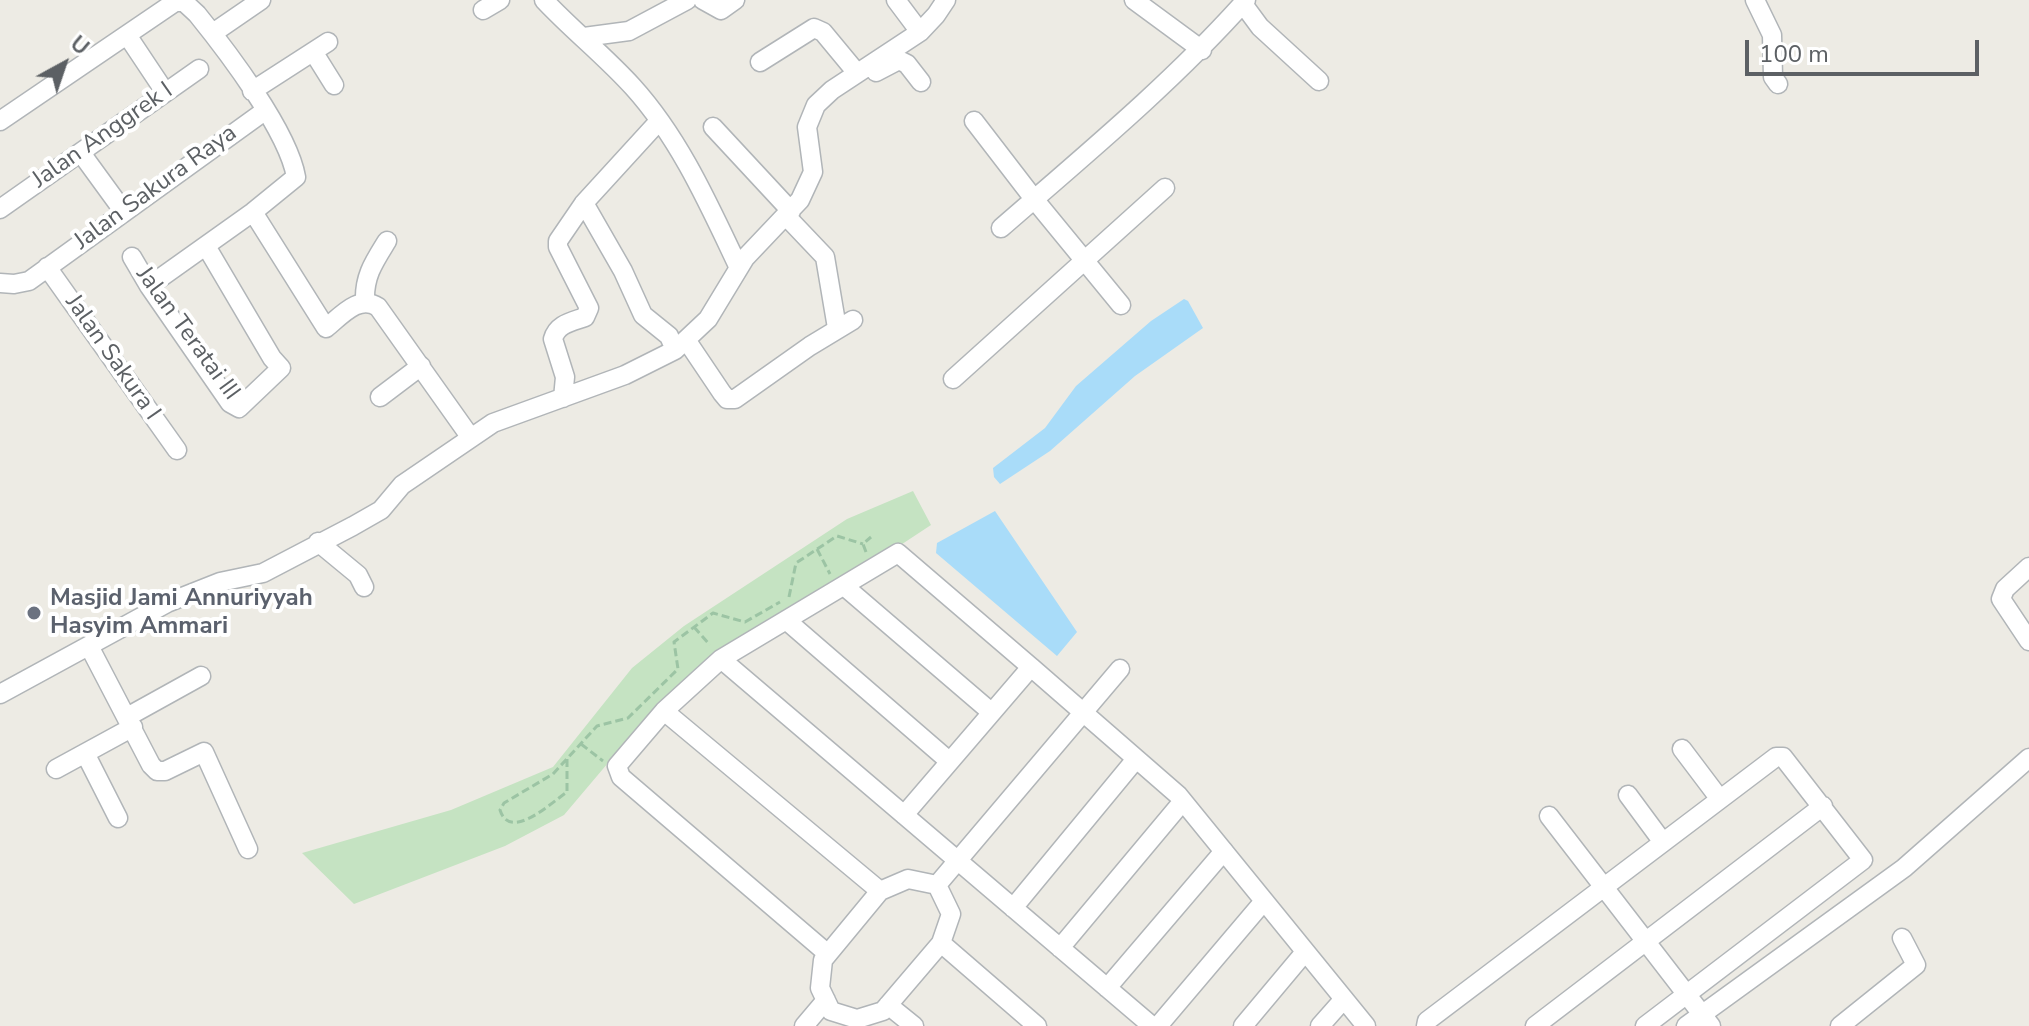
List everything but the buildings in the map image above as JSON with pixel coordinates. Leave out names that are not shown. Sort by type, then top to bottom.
[{"type":"street","points":[[213,33],[261,0]]},
{"type":"street","points":[[483,10],[500,0]]},
{"type":"street","points":[[544,0],[634,88],[659,121],[703,192],[739,268]]},
{"type":"street","points":[[584,37],[629,31],[687,0]]},
{"type":"street","points":[[703,0],[721,10],[735,0]]},
{"type":"street","points":[[896,0],[920,32]]},
{"type":"street","points":[[0,694],[167,603],[220,582],[263,573],[381,510],[402,485],[510,415],[625,375],[681,346],[720,301],[739,268],[800,200],[813,172],[807,127],[816,105],[862,69],[920,32],[946,0]]},
{"type":"street","points":[[1134,0],[1202,50]]},
{"type":"street","points":[[1755,0],[1772,35],[1773,77],[1778,84]]},
{"type":"street","points":[[0,121],[175,2],[184,2],[197,14],[266,110],[291,157],[296,177],[253,212],[149,286]]},
{"type":"street","points":[[1001,228],[1202,50],[1244,2],[1260,27],[1288,42],[1319,81]]},
{"type":"street","points":[[760,62],[814,28],[823,32],[862,69],[878,72],[899,60],[907,64],[921,82]]},
{"type":"street","points":[[127,35],[165,92]]},
{"type":"street","points":[[252,91],[321,47],[334,85]]},
{"type":"street","name":"Jalan Anggrek I","points":[[4,206],[199,69]]},
{"type":"street","name":"Jalan Sakura Raya","points":[[0,283],[29,281],[266,110]]},
{"type":"street","points":[[563,398],[565,377],[554,334],[565,324],[585,317],[589,308],[558,247],[558,241],[584,203],[659,121]]},
{"type":"street","points":[[974,121],[1121,305]]},
{"type":"street","points":[[584,203],[623,271],[643,315],[681,346],[727,399],[735,399],[845,324],[825,257],[713,127]]},
{"type":"street","points":[[81,153],[124,212]]},
{"type":"street","points":[[953,379],[1165,188]]},
{"type":"street","points":[[253,212],[326,328],[365,301]]},
{"type":"street","points":[[365,301],[364,284],[368,271],[387,241]]},
{"type":"street","name":"Jalan Teratai III","points":[[132,257],[149,286],[235,407],[243,405],[281,368],[272,358],[206,246]]},
{"type":"street","name":"Jalan Sakura I","points":[[47,267],[177,450]]},
{"type":"street","points":[[365,301],[378,307],[471,438]]},
{"type":"street","points":[[380,397],[421,366]]},
{"type":"street","points":[[318,542],[358,575],[364,587]]},
{"type":"street","points":[[828,954],[621,777],[617,766],[664,711],[721,659],[898,553],[1183,801],[1366,1026]]},
{"type":"street","points":[[2029,567],[2005,589],[2001,599],[2029,641]]},
{"type":"street","points":[[841,588],[991,712]]},
{"type":"street","points":[[786,620],[949,761]]},
{"type":"street","points":[[89,646],[151,765],[157,771],[165,771],[204,752],[248,849]]},
{"type":"street","points":[[721,659],[1152,1026]]},
{"type":"street","points":[[904,815],[1031,667]]},
{"type":"street","points":[[937,885],[1120,669]]},
{"type":"street","points":[[56,769],[201,676]]},
{"type":"street","points":[[664,711],[880,891]]},
{"type":"street","points":[[1682,749],[1719,798]]},
{"type":"street","points":[[85,753],[118,818]]},
{"type":"street","points":[[1426,1026],[1427,1021],[1719,798],[1780,756],[1783,757],[1863,857],[1862,863],[1645,1026]]},
{"type":"street","points":[[1549,816],[1687,993],[1704,1024],[1904,868],[2029,758]]},
{"type":"street","points":[[1013,908],[1136,759]]},
{"type":"street","points":[[1628,795],[1662,841]]},
{"type":"street","points":[[1060,948],[1183,801]]},
{"type":"street","points":[[1535,1026],[1823,806]]},
{"type":"street","points":[[1107,988],[1224,851]]},
{"type":"street","points":[[908,879],[937,885],[951,914],[941,943],[883,1011],[857,1019],[836,1020],[820,988],[823,960],[880,891],[908,879]]},
{"type":"street","points":[[1158,1026],[1264,901]]},
{"type":"street","points":[[1840,1026],[1916,965],[1902,938]]},
{"type":"street","points":[[941,943],[1037,1026]]},
{"type":"street","points":[[1243,1026],[1305,952]]},
{"type":"street","points":[[804,1026],[826,1000]]},
{"type":"street","points":[[1328,1023],[1343,1000]]},
{"type":"street","points":[[888,1005],[914,1026]]},
{"type":"path","points":[[789,597],[796,563],[837,536],[863,544]]},
{"type":"path","points":[[817,549],[841,588]]},
{"type":"path","points":[[694,627],[721,659]]},
{"type":"path","points":[[581,744],[608,766],[617,766]]},
{"type":"path","points":[[567,759],[567,792],[520,824],[508,823],[502,818],[500,810],[504,803],[553,774],[567,759]]},
{"type":"green space","points":[[913,491],[931,525],[721,650],[652,711],[564,815],[505,846],[354,904],[302,853],[451,810],[553,767],[632,668],[684,626],[847,519]]},
{"type":"water","points":[[1184,299],[1203,328],[1135,376],[1050,451],[1000,484],[994,477],[993,468],[1045,428],[1076,386],[1151,321]]},
{"type":"water","points":[[995,511],[1077,632],[1057,656],[936,553],[937,543]]},
{"type":"place","name":"Masjid Jami Annuriyyah Hasyim Ammari","points":[[34,613]]}]
